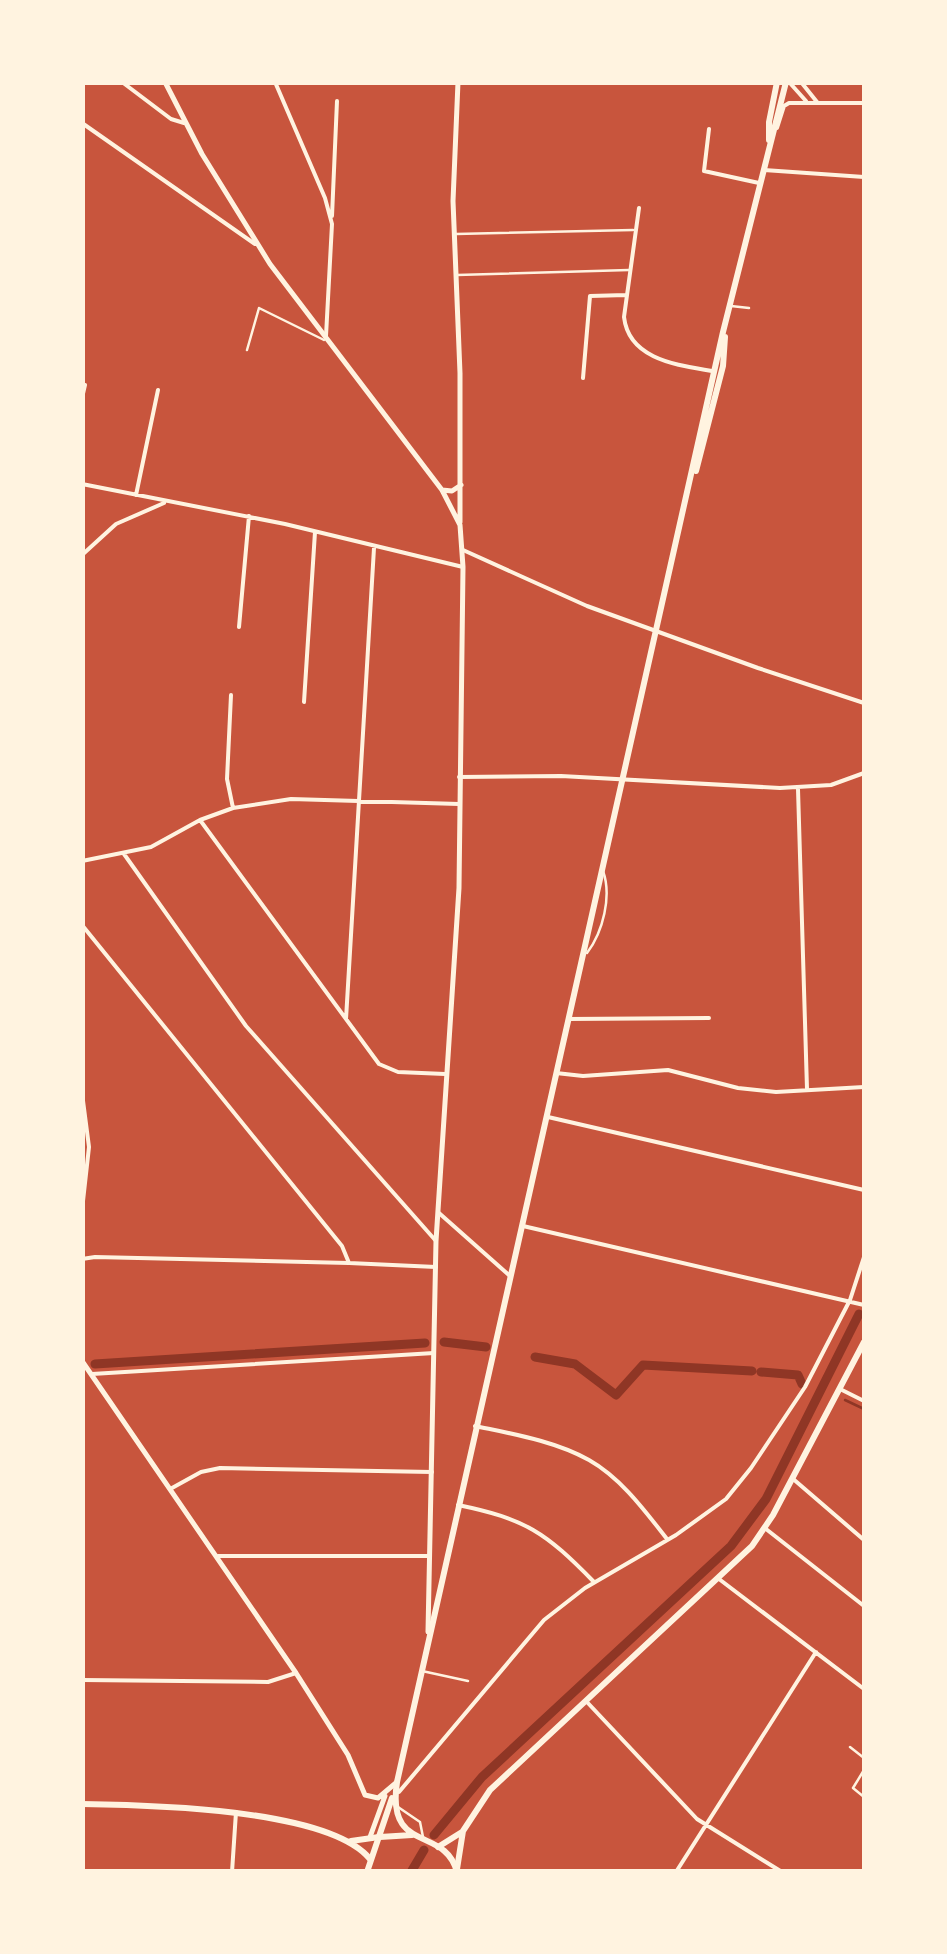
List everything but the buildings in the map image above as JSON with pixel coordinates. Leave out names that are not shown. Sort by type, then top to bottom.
[{"type":"main road","points":[[769,143],[777,82]]},
{"type":"main road","points":[[413,1835],[400,1822],[395,1801],[420,1671],[684,506],[718,372],[729,306],[788,82]]},
{"type":"main road","points":[[457,1870],[464,1831],[490,1790],[719,1579],[766,1528],[864,1342]]},
{"type":"main road","points":[[367,1867],[397,1782]]},
{"type":"main road","points":[[82,1804],[182,1805],[304,1827],[360,1848],[367,1867]]},
{"type":"main road","points":[[438,1847],[464,1831]]},
{"type":"main road","points":[[345,1841],[413,1835],[438,1847],[453,1859],[457,1870]]},
{"type":"street","points":[[122,82],[171,119],[186,123]]},
{"type":"street","points":[[165,82],[259,247],[442,490],[460,524]]},
{"type":"street","points":[[275,82],[325,198],[332,224]]},
{"type":"street","points":[[428,1634],[436,1241],[459,888],[464,567],[454,234],[458,82]]},
{"type":"street","points":[[788,82],[806,102]]},
{"type":"street","points":[[801,82],[817,102]]},
{"type":"street","points":[[326,340],[337,101]]},
{"type":"street","points":[[774,133],[785,105],[864,102]]},
{"type":"street","points":[[82,123],[259,247]]},
{"type":"street","points":[[708,129],[704,172],[759,183]]},
{"type":"street","points":[[762,170],[864,177]]},
{"type":"street","points":[[639,208],[626,294],[626,330],[646,352],[672,365],[718,372]]},
{"type":"street","points":[[583,378],[590,296],[626,294]]},
{"type":"street","points":[[82,398],[85,385]]},
{"type":"street","points":[[136,495],[158,390]]},
{"type":"street","points":[[82,484],[249,516],[464,567]]},
{"type":"street","points":[[442,490],[452,491],[461,485]]},
{"type":"street","points":[[82,555],[116,524],[169,501]]},
{"type":"street","points":[[239,627],[249,516]]},
{"type":"street","points":[[304,702],[315,532]]},
{"type":"street","points":[[346,1018],[374,548]]},
{"type":"street","points":[[463,550],[588,606],[864,706]]},
{"type":"street","points":[[232,696],[227,779],[233,808]]},
{"type":"street","points":[[460,777],[561,776],[798,788],[831,786],[864,774]]},
{"type":"street","points":[[798,788],[808,1089]]},
{"type":"street","points":[[82,861],[150,847],[200,820],[233,808],[291,800],[459,804]]},
{"type":"street","points":[[200,820],[374,1059],[384,1068],[398,1072],[445,1074]]},
{"type":"street","points":[[124,854],[246,1026],[436,1241]]},
{"type":"street","points":[[82,925],[342,1246],[350,1264]]},
{"type":"street","points":[[568,1018],[709,1018]]},
{"type":"street","points":[[556,1073],[583,1076],[668,1070],[738,1088],[776,1092],[864,1087]]},
{"type":"street","points":[[82,1093],[89,1148],[82,1210]]},
{"type":"street","points":[[546,1117],[864,1190]]},
{"type":"street","points":[[438,1211],[510,1276]]},
{"type":"street","points":[[522,1226],[864,1305]]},
{"type":"street","points":[[82,1259],[95,1256],[436,1267]]},
{"type":"street","points":[[395,1801],[544,1620],[594,1582],[668,1540],[726,1499],[805,1387],[861,1276],[864,1256]]},
{"type":"street","points":[[92,1374],[434,1345]]},
{"type":"street","points":[[82,1361],[296,1673],[348,1755],[365,1795],[374,1798],[397,1782]]},
{"type":"street","points":[[838,1389],[864,1401]]},
{"type":"street","points":[[476,1426],[540,1442],[591,1461],[625,1490],[668,1540]]},
{"type":"street","points":[[172,1488],[201,1472],[220,1468],[432,1472]]},
{"type":"street","points":[[792,1478],[863,1539]]},
{"type":"street","points":[[458,1505],[507,1516],[535,1529],[594,1582]]},
{"type":"street","points":[[766,1528],[864,1606]]},
{"type":"street","points":[[863,1539],[864,1530]]},
{"type":"street","points":[[218,1556],[430,1556]]},
{"type":"street","points":[[719,1579],[864,1689]]},
{"type":"street","points":[[676,1872],[816,1652]]},
{"type":"street","points":[[82,1680],[268,1682],[296,1673]]},
{"type":"street","points":[[586,1700],[705,1825],[782,1872]]},
{"type":"street","points":[[369,1839],[386,1793]]},
{"type":"street","points":[[232,1872],[236,1812]]},
{"type":"lane","points":[[454,234],[636,230]]},
{"type":"lane","points":[[456,275],[629,270]]},
{"type":"lane","points":[[729,306],[749,308]]},
{"type":"lane","points":[[247,350],[259,308],[326,340]]},
{"type":"lane","points":[[420,1671],[468,1681]]},
{"type":"lane","points":[[850,1747],[864,1758]]},
{"type":"lane","points":[[864,1770],[853,1788],[864,1797]]},
{"type":"lane","points":[[395,1801],[420,1822],[424,1839]]},
{"type":"waterway","points":[[434,1835],[482,1777],[731,1546],[766,1499],[859,1314]]},
{"type":"waterway","points":[[444,1342],[486,1347]]},
{"type":"waterway","points":[[95,1364],[425,1343]]},
{"type":"waterway","points":[[535,1357],[575,1364],[616,1395],[643,1365],[752,1371]]},
{"type":"waterway","points":[[761,1372],[798,1375],[802,1384]]},
{"type":"waterway","points":[[845,1400],[864,1409]]},
{"type":"waterway","points":[[411,1872],[424,1850]]}]
